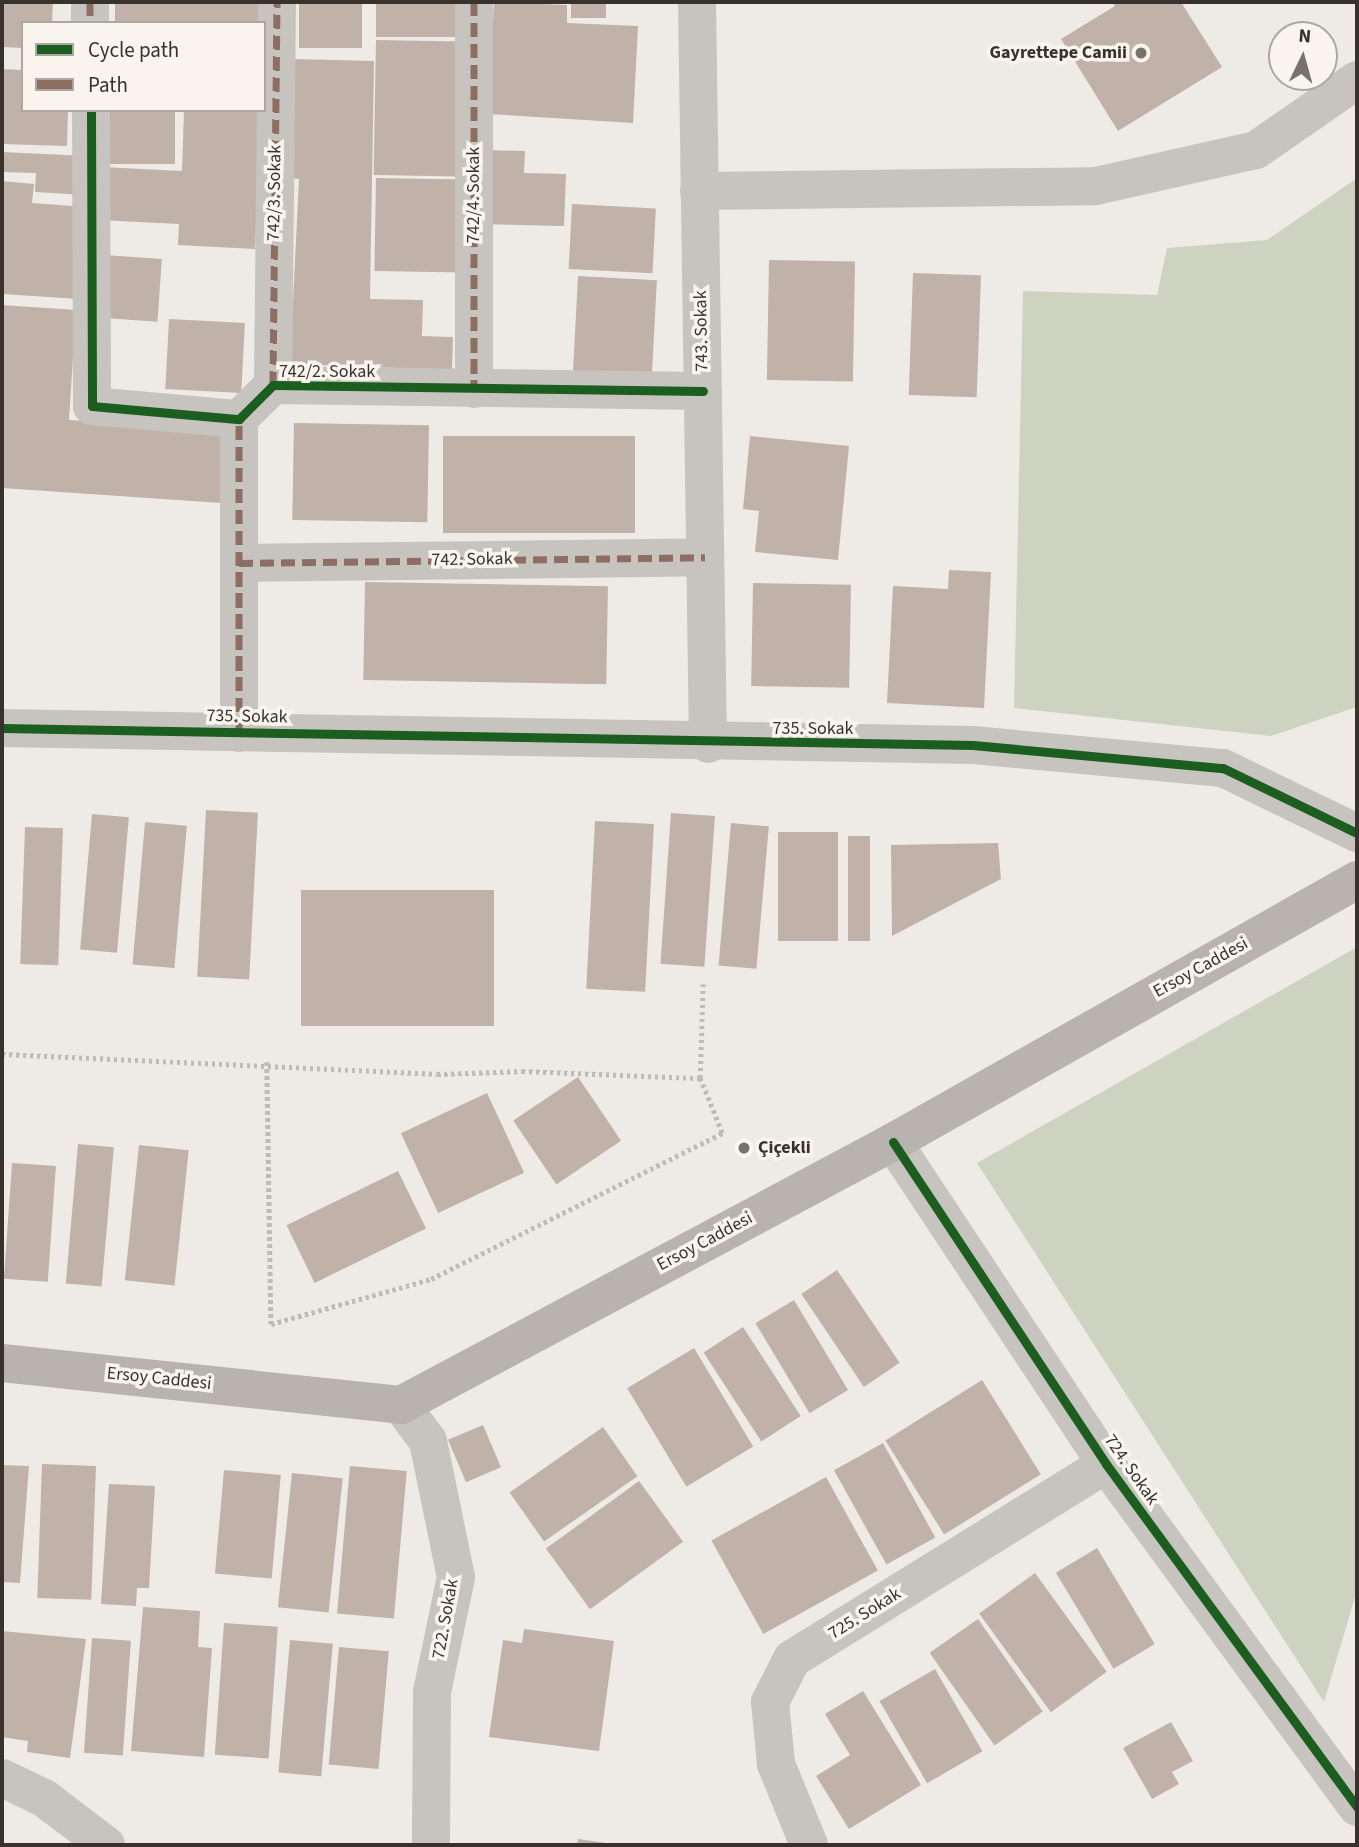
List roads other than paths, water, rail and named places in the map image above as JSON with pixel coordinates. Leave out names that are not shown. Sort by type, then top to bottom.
[{"type":"main road","name":"Ersoy Caddesi","points":[[2,1363],[401,1405],[893,1142],[1357,880]]},
{"type":"street","points":[[90,2],[90,21]]},
{"type":"street","name":"742/3. Sokak","points":[[273,385],[277,2]]},
{"type":"street","name":"742/4. Sokak","points":[[474,2],[474,389]]},
{"type":"street","name":"743. Sokak","points":[[697,2],[708,744]]},
{"type":"street","points":[[699,191],[1096,186],[1256,150],[1357,80]]},
{"type":"street","points":[[90,112],[92,405],[239,419],[239,733]]},
{"type":"street","name":"742/2. Sokak","points":[[239,419],[273,385],[703,391]]},
{"type":"street","name":"742. Sokak","points":[[239,563],[705,557]]},
{"type":"street","name":"735. Sokak","points":[[2,727],[708,744],[973,745],[1223,768],[1357,833]]},
{"type":"street","name":"724. Sokak","points":[[893,1142],[1105,1464],[1357,1807]]},
{"type":"street","name":"722. Sokak","points":[[401,1405],[428,1441],[456,1577],[432,1692],[431,1845]]},
{"type":"street","name":"725. Sokak","points":[[809,1845],[776,1764],[772,1727],[770,1702],[792,1659],[1105,1464]]},
{"type":"street","points":[[2,1777],[44,1798],[106,1845]]},
{"type":"place","name":"Gayrettepe Camii","points":[[1141,53]]},
{"type":"place","name":"Çiçekli","points":[[744,1148]]}]
